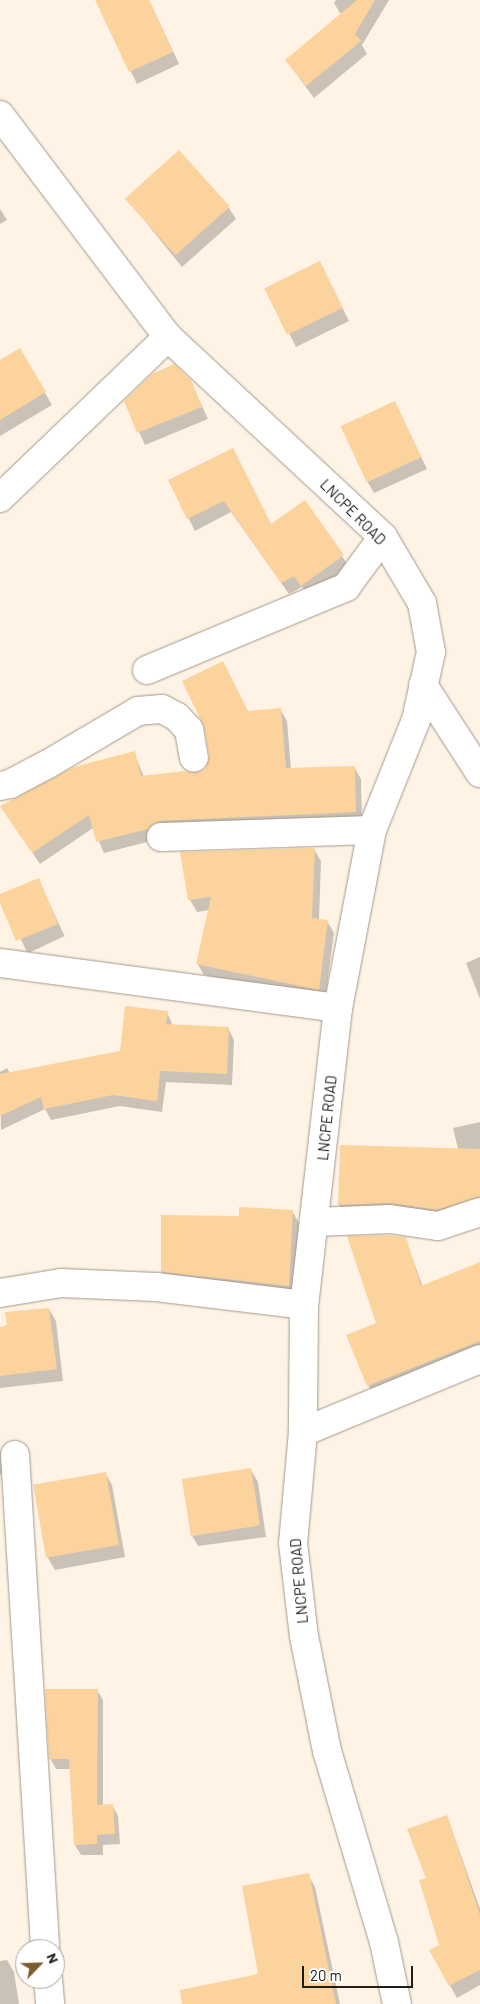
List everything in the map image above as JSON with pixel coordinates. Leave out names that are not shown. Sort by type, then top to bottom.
[{"type":"street","name":"LNCPE ROAD","points":[[0,115],[168,337],[383,537],[422,603],[430,652],[416,720],[372,830],[338,1008],[315,1222],[304,1304],[303,1432],[293,1543],[304,1636],[327,1751],[384,1942],[397,2004]]},
{"type":"street","points":[[0,498],[168,337]]},
{"type":"street","points":[[147,670],[346,587],[383,537]]},
{"type":"street","points":[[423,685],[480,773]]},
{"type":"street","points":[[0,786],[48,764],[138,711],[162,709],[178,717],[189,730],[194,758]]},
{"type":"street","points":[[161,836],[372,830]]},
{"type":"street","points":[[0,963],[338,1008]]},
{"type":"street","points":[[315,1222],[390,1219],[438,1226],[480,1212]]},
{"type":"street","points":[[0,1293],[61,1283],[156,1287],[304,1304]]},
{"type":"street","points":[[303,1432],[480,1359]]},
{"type":"street","points":[[15,1455],[10,1527],[44,1939]]},
{"type":"street","points":[[49,1989],[50,2004]]},
{"type":"building","points":[[95,0],[149,0],[173,52],[129,72]]},
{"type":"building","points":[[357,0],[375,0],[355,34],[361,41],[306,86],[285,60]]},
{"type":"building","points":[[179,150],[230,206],[176,255],[125,199]]},
{"type":"building","points":[[320,261],[343,308],[287,335],[264,288]]},
{"type":"building","points":[[20,348],[46,392],[0,420],[0,360]]},
{"type":"building","points":[[174,364],[191,380],[202,407],[137,433],[124,401],[152,374]]},
{"type":"building","points":[[395,401],[421,457],[367,483],[341,426]]},
{"type":"building","points":[[233,448],[271,524],[305,500],[344,555],[301,586],[294,576],[281,583],[224,501],[187,519],[168,480]]},
{"type":"building","points":[[223,661],[248,711],[281,708],[286,768],[355,766],[356,812],[160,821],[148,829],[96,842],[89,815],[32,853],[0,806],[74,767],[135,751],[141,776],[186,771],[196,773],[205,769],[209,756],[204,727],[182,681]]},
{"type":"building","points":[[315,848],[312,918],[328,920],[319,990],[196,964],[211,897],[188,900],[180,852]]},
{"type":"building","points":[[39,878],[58,924],[16,941],[0,903],[0,894]]},
{"type":"building","points":[[125,1006],[168,1011],[166,1024],[229,1027],[227,1074],[160,1071],[157,1101],[113,1095],[44,1109],[41,1097],[0,1116],[0,1074],[120,1051]]},
{"type":"building","points":[[340,1145],[480,1149],[480,1197],[437,1210],[390,1203],[338,1205]]},
{"type":"building","points":[[239,1207],[293,1210],[289,1286],[161,1272],[161,1215],[239,1216]]},
{"type":"building","points":[[389,1235],[406,1237],[421,1286],[480,1262],[480,1341],[367,1386],[346,1335],[376,1323],[347,1236]]},
{"type":"building","points":[[49,1308],[57,1369],[0,1376],[0,1327],[7,1326],[5,1312]]},
{"type":"building","points":[[251,1468],[260,1525],[191,1536],[182,1479]]},
{"type":"building","points":[[106,1472],[119,1545],[46,1558],[33,1485]]},
{"type":"building","points":[[45,1689],[98,1689],[97,1805],[113,1804],[115,1834],[97,1835],[97,1844],[74,1845],[69,1759],[49,1759]]},
{"type":"building","points":[[447,1815],[480,1915],[480,1970],[449,1986],[429,1950],[439,1945],[419,1880],[426,1878],[407,1829]]},
{"type":"building","points":[[309,1873],[336,2004],[182,2004],[180,1990],[258,1974],[242,1886]]}]
